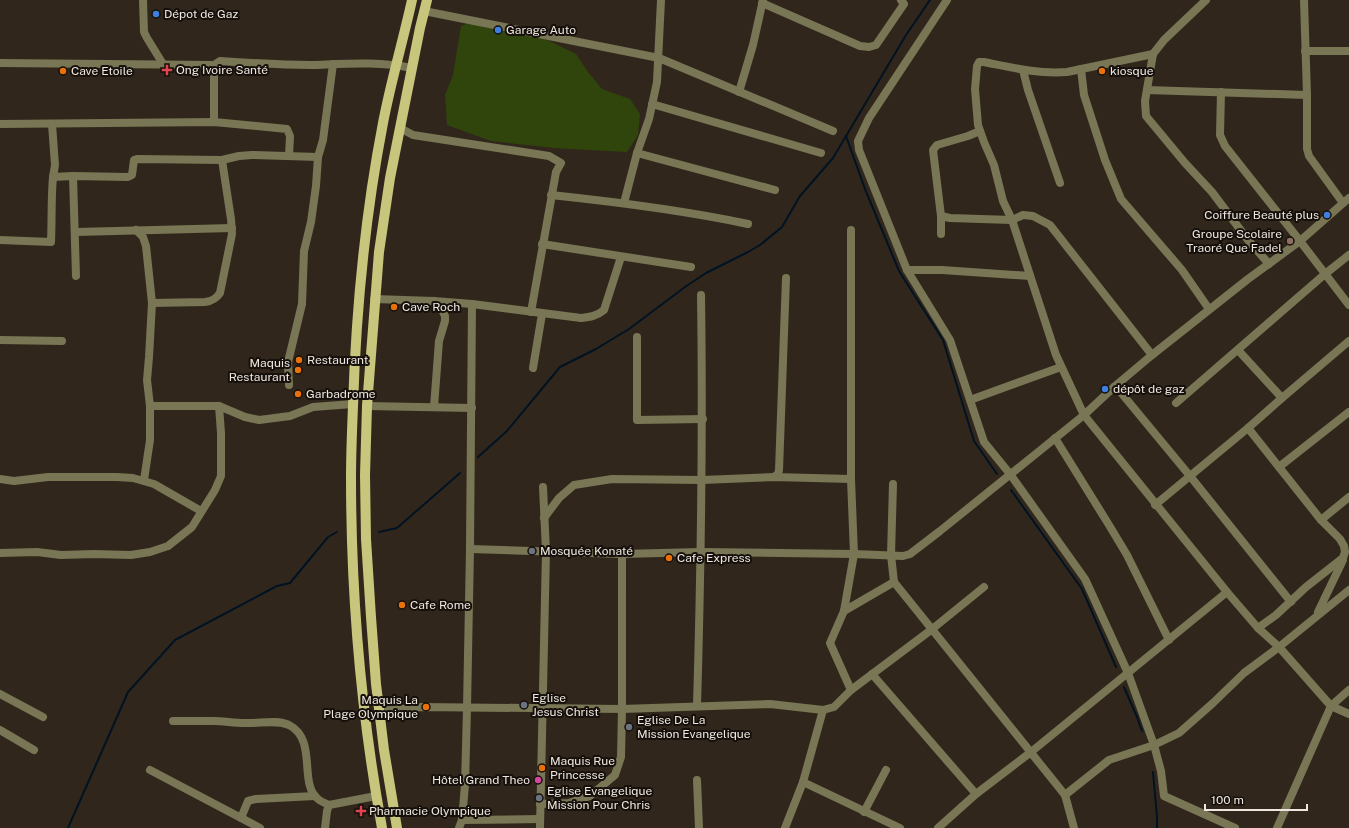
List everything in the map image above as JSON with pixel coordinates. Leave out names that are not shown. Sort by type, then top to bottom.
[{"type":"main road","points":[[382,828],[364,712],[356,620],[351,483],[354,365],[368,221],[383,122],[412,0]]},
{"type":"main road","points":[[397,828],[379,711],[371,617],[366,539],[365,475],[367,406],[374,299],[379,252],[389,185],[427,0]]},
{"type":"street","points":[[143,0],[144,32],[163,64]]},
{"type":"street","points":[[624,203],[637,154],[647,125],[657,82],[661,0]]},
{"type":"street","points":[[739,92],[753,45],[763,2],[860,46],[869,47],[876,45],[900,10],[904,4],[901,0]]},
{"type":"street","points":[[946,0],[869,118],[858,141],[858,150],[907,270],[950,340],[984,442],[1010,474],[1085,579],[1128,673],[1154,744],[1161,771],[1164,796],[1235,828]]},
{"type":"street","points":[[1206,0],[1164,40],[1153,54],[1145,107],[1148,119],[1212,192],[1248,240],[1269,264]]},
{"type":"street","points":[[470,549],[622,554],[701,552],[903,556],[910,554],[1084,415],[1152,355],[1248,279],[1300,241],[1346,201],[1309,156],[1307,149],[1304,0]]},
{"type":"street","points":[[424,11],[659,58],[833,131]]},
{"type":"street","points":[[1305,51],[1349,51]]},
{"type":"street","points":[[1153,54],[1080,69],[1068,75],[1023,70],[984,62],[978,63],[975,89],[977,120],[980,131],[994,165],[1003,201],[1012,220],[1056,355],[1084,415],[1155,505],[1258,628],[1279,647],[1331,706],[1349,714]]},
{"type":"street","points":[[0,63],[214,64],[220,61],[273,65],[397,65],[412,68]]},
{"type":"street","points":[[214,64],[214,122]]},
{"type":"street","points":[[289,385],[288,362],[302,304],[304,251],[311,222],[318,157],[323,140],[333,64]]},
{"type":"street","points":[[1080,69],[1084,95],[1105,160],[1121,199],[1182,270],[1209,310]]},
{"type":"street","points":[[1023,70],[1028,90],[1060,183]]},
{"type":"street","points":[[1147,90],[1307,95]]},
{"type":"street","points":[[1221,92],[1220,135],[1225,146],[1349,305]]},
{"type":"street","points":[[652,104],[821,153]]},
{"type":"street","points":[[0,124],[214,122],[287,129],[290,136],[289,156]]},
{"type":"street","points":[[0,240],[51,242],[51,197],[54,165],[52,124]]},
{"type":"street","points":[[400,128],[413,135],[549,156],[561,163],[556,172],[551,195],[531,312]]},
{"type":"street","points":[[941,234],[941,216],[934,150],[937,145],[980,131]]},
{"type":"street","points":[[637,154],[775,190]]},
{"type":"street","points":[[53,177],[128,177],[132,175],[134,160],[222,160],[252,155],[318,157]]},
{"type":"street","points":[[152,303],[205,302],[211,301],[220,293],[232,228],[222,160]]},
{"type":"street","points":[[73,176],[76,232],[76,276]]},
{"type":"street","points":[[551,195],[624,203],[715,217],[748,224]]},
{"type":"street","points":[[941,216],[950,218],[1012,220],[1023,215],[1043,220],[1050,225],[1152,355]]},
{"type":"street","points":[[76,232],[232,228]]},
{"type":"street","points":[[136,230],[143,238],[146,246],[152,303],[147,380],[150,406],[150,440],[144,480]]},
{"type":"street","points":[[851,230],[851,479],[854,554],[844,611],[830,643],[851,690]]},
{"type":"street","points":[[542,244],[691,267]]},
{"type":"street","points":[[1176,403],[1349,255]]},
{"type":"street","points":[[374,299],[472,304],[581,318],[599,315],[606,306],[620,257]]},
{"type":"street","points":[[907,270],[942,270],[1030,276]]},
{"type":"street","points":[[774,477],[778,474],[786,278]]},
{"type":"street","points":[[697,706],[702,480],[701,295]]},
{"type":"street","points":[[434,301],[445,316],[440,341],[434,407]]},
{"type":"street","points":[[472,304],[472,408],[467,708],[465,785],[460,824],[540,819]]},
{"type":"street","points":[[533,368],[542,314]]},
{"type":"street","points":[[637,337],[637,420],[702,419]]},
{"type":"street","points":[[0,340],[62,341]]},
{"type":"street","points":[[1155,505],[1248,428],[1349,341]]},
{"type":"street","points":[[1238,350],[1282,398]]},
{"type":"street","points":[[970,400],[1061,367]]},
{"type":"street","points":[[1114,387],[1190,476],[1291,602]]},
{"type":"street","points":[[150,406],[219,406],[259,420],[290,416],[313,407],[353,404]]},
{"type":"street","points":[[0,553],[37,552],[62,555],[131,555],[150,552],[168,546],[192,526],[215,490],[221,476],[221,433],[219,406]]},
{"type":"street","points":[[367,406],[472,408]]},
{"type":"street","points":[[1279,466],[1349,412]]},
{"type":"street","points":[[1248,428],[1321,520],[1342,543],[1346,558],[1317,615]]},
{"type":"street","points":[[1055,438],[1110,526],[1169,640]]},
{"type":"street","points":[[0,479],[14,481],[48,477],[117,477],[144,480],[154,484],[201,511]]},
{"type":"street","points":[[544,518],[559,498],[574,485],[612,479],[702,480],[774,477],[851,479]]},
{"type":"street","points":[[893,484],[890,555],[894,582],[1065,795],[1074,828]]},
{"type":"street","points":[[540,828],[546,551],[542,488]]},
{"type":"street","points":[[1321,520],[1349,497]]},
{"type":"street","points":[[540,804],[569,802],[590,796],[615,776],[621,757],[622,554]]},
{"type":"street","points":[[1258,628],[1276,615],[1306,587],[1346,558]]},
{"type":"street","points":[[844,611],[894,582]]},
{"type":"street","points":[[379,711],[422,707],[622,709],[770,704],[823,710],[834,707],[851,690],[931,630],[984,587]]},
{"type":"street","points":[[1065,795],[1109,760],[1154,744],[1179,733],[1244,673],[1279,647],[1349,590]]},
{"type":"street","points":[[938,828],[976,794],[1031,752],[1227,592]]},
{"type":"street","points":[[872,674],[976,794]]},
{"type":"street","points":[[1277,828],[1331,706],[1349,690]]},
{"type":"street","points":[[0,694],[43,717]]},
{"type":"street","points":[[785,828],[803,782],[823,710]]},
{"type":"street","points":[[173,721],[245,723],[273,722],[288,724],[296,729],[303,740],[309,783],[317,799],[329,805],[376,796]]},
{"type":"street","points":[[0,730],[34,750]]},
{"type":"street","points":[[150,770],[260,828]]},
{"type":"street","points":[[864,812],[886,770]]},
{"type":"street","points":[[698,780],[699,828]]},
{"type":"street","points":[[803,782],[900,828]]},
{"type":"street","points":[[240,818],[248,801],[256,799],[315,796]]},
{"type":"street","points":[[325,828],[329,805]]},
{"type":"green space","points":[[474,21],[541,37],[576,54],[602,89],[630,99],[640,114],[638,135],[627,152],[554,148],[491,141],[447,125],[445,95],[453,75],[461,26]]},
{"type":"waterway","points":[[478,457],[507,431],[560,367],[596,349],[629,329],[685,287],[706,273],[760,245],[782,227],[800,196],[833,158],[906,35],[930,0]]},
{"type":"waterway","points":[[846,136],[865,189],[899,271],[943,340],[974,441],[997,474]]},
{"type":"waterway","points":[[379,532],[397,528],[460,473]]},
{"type":"waterway","points":[[1011,490],[1082,589],[1116,667]]},
{"type":"waterway","points":[[68,828],[128,692],[175,640],[277,586],[290,583],[328,537],[337,532]]},
{"type":"waterway","points":[[1124,687],[1142,731]]},
{"type":"waterway","points":[[1153,772],[1157,828]]},
{"type":"place","name":"Dépot de Gaz","points":[[156,14]]},
{"type":"place","name":"Garage Auto","points":[[498,30]]},
{"type":"place","name":"Ong Ivoire Santé","points":[[167,70]]},
{"type":"place","name":"Cave Etoile","points":[[63,71]]},
{"type":"place","name":"kiosque","points":[[1102,71]]},
{"type":"place","name":"Coiffure Beauté plus","points":[[1327,215]]},
{"type":"place","name":"Groupe Scolaire Traoré Que Fadel","points":[[1290,241]]},
{"type":"place","name":"Cave Roch","points":[[394,307]]},
{"type":"place","name":"Restaurant","points":[[299,360]]},
{"type":"place","name":"Maquis Restaurant","points":[[298,370]]},
{"type":"place","name":"dépôt de gaz","points":[[1105,389]]},
{"type":"place","name":"Garbadrome","points":[[298,394]]},
{"type":"place","name":"Mosquée Konaté","points":[[532,551]]},
{"type":"place","name":"Cafe Express","points":[[669,558]]},
{"type":"place","name":"Cafe Rome","points":[[402,605]]},
{"type":"place","name":"Eglise Jesus Christ","points":[[524,705]]},
{"type":"place","name":"Maquis La Plage Olympique","points":[[426,707]]},
{"type":"place","name":"Eglise De La Mission Evangelique","points":[[629,727]]},
{"type":"place","name":"Maquis Rue Princesse","points":[[542,768]]},
{"type":"place","name":"Hôtel Grand Theo","points":[[538,780]]},
{"type":"place","name":"Eglise Evangelique Mission Pour Chris","points":[[539,798]]},
{"type":"place","name":"Pharmacie Olympique","points":[[361,811]]}]
